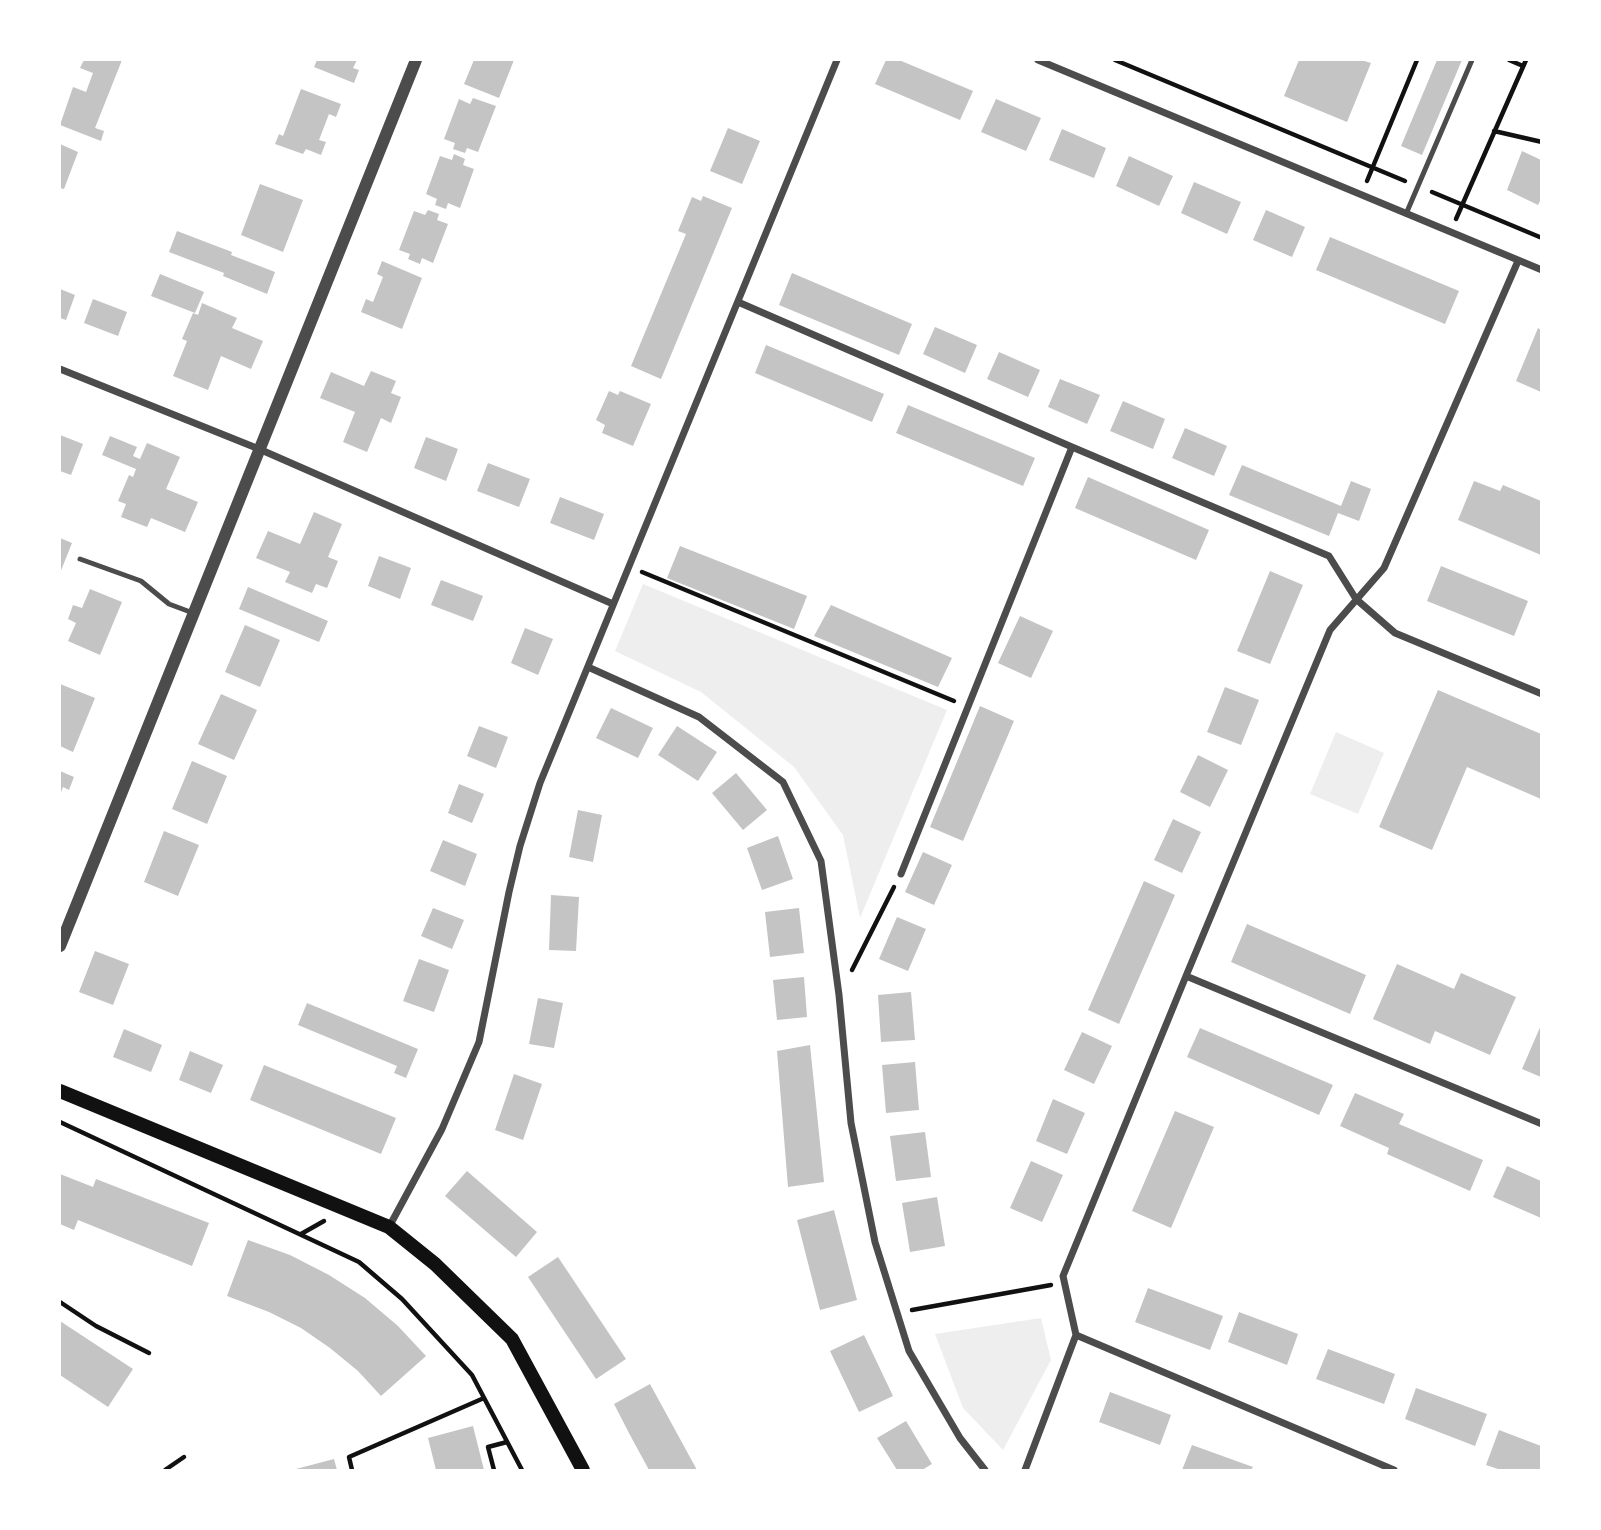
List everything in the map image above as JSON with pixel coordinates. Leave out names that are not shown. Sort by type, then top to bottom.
[{"type":"main road","points":[[60,1091],[389,1227],[435,1264],[512,1339],[583,1471]]},
{"type":"street","points":[[60,946],[416,60]]},
{"type":"street","points":[[389,1227],[442,1129],[479,1041],[509,892],[540,783],[837,60]]},
{"type":"street","points":[[1038,60],[1542,270]]},
{"type":"street","points":[[1025,1471],[1076,1335],[1063,1276],[1330,630],[1384,568],[1518,261]]},
{"type":"street","points":[[738,302],[1329,556],[1356,599],[1395,633],[1542,694]]},
{"type":"street","points":[[60,369],[259,449],[614,604]]},
{"type":"street","points":[[901,874],[1072,447]]},
{"type":"street","points":[[588,667],[699,717],[783,782],[821,861],[839,995],[851,1123],[875,1242],[909,1351],[960,1438],[985,1471]]},
{"type":"street","points":[[1186,976],[1542,1124]]},
{"type":"street","points":[[1076,1335],[1394,1471]]},
{"type":"lane","points":[[1406,214],[1472,60]]},
{"type":"lane","points":[[80,559],[141,581],[169,604],[192,613]]},
{"type":"path","points":[[1115,60],[1542,238]]},
{"type":"path","points":[[1361,195],[1417,60]]},
{"type":"path","points":[[1509,60],[1523,66]]},
{"type":"path","points":[[1450,232],[1526,60]]},
{"type":"path","points":[[1494,131],[1542,142]]},
{"type":"path","points":[[629,567],[968,707]]},
{"type":"path","points":[[839,995],[901,874]]},
{"type":"path","points":[[60,1122],[359,1262],[402,1299],[472,1375],[522,1471]]},
{"type":"path","points":[[897,1312],[1065,1283]]},
{"type":"path","points":[[60,1303],[96,1326],[149,1353]]},
{"type":"path","points":[[352,1471],[349,1457],[484,1398]]},
{"type":"path","points":[[494,1471],[488,1447],[507,1442]]},
{"type":"path","points":[[166,1471],[184,1458]]},
{"type":"shaded area","points":[[643,584],[947,710],[860,918],[843,835],[794,767],[701,692],[615,651]]},
{"type":"shaded area","points":[[1336,732],[1384,753],[1358,814],[1310,794]]},
{"type":"shaded area","points":[[1041,1318],[1051,1360],[1003,1450],[963,1408],[935,1334]]},
{"type":"building","points":[[84,60],[122,60],[95,128],[104,131],[101,141],[60,125],[73,87],[86,92],[93,73],[80,68]]},
{"type":"building","points":[[317,60],[357,60],[353,68],[359,70],[354,83],[314,67]]},
{"type":"building","points":[[474,60],[514,60],[499,98],[464,84]]},
{"type":"building","points":[[886,60],[899,60],[973,91],[960,120],[875,84]]},
{"type":"building","points":[[1299,60],[1361,60],[1371,63],[1347,122],[1284,96]]},
{"type":"building","points":[[1437,60],[1462,60],[1422,155],[1401,146]]},
{"type":"building","points":[[301,89],[341,104],[336,117],[329,114],[319,140],[326,142],[321,155],[306,149],[303,154],[275,144],[279,134],[283,136]]},
{"type":"building","points":[[473,98],[496,106],[478,152],[467,148],[465,153],[453,149],[455,143],[444,139],[459,99],[470,104]]},
{"type":"building","points":[[996,99],[1041,118],[1026,151],[981,132]]},
{"type":"building","points":[[728,128],[760,141],[742,184],[710,171]]},
{"type":"building","points":[[1062,129],[1106,148],[1094,178],[1049,160]]},
{"type":"building","points":[[60,144],[78,152],[64,189],[60,188]]},
{"type":"building","points":[[1522,151],[1541,160],[1541,199],[1538,205],[1507,190]]},
{"type":"building","points":[[454,154],[465,159],[463,165],[474,169],[460,208],[448,203],[446,209],[435,205],[437,199],[426,194],[440,156],[452,160]]},
{"type":"building","points":[[1129,156],[1173,176],[1159,206],[1116,186]]},
{"type":"building","points":[[1194,182],[1241,202],[1227,234],[1181,213]]},
{"type":"building","points":[[260,184],[303,200],[283,252],[241,235]]},
{"type":"building","points":[[703,196],[732,208],[661,379],[631,366],[686,234],[678,231],[692,197],[701,201]]},
{"type":"building","points":[[428,210],[439,214],[437,220],[448,224],[433,263],[422,258],[420,264],[408,259],[410,254],[399,250],[414,211],[425,215]]},
{"type":"building","points":[[1266,210],[1305,227],[1292,257],[1253,240]]},
{"type":"building","points":[[177,231],[275,272],[267,294],[223,276],[224,273],[169,252]]},
{"type":"building","points":[[1330,237],[1459,291],[1445,324],[1316,270]]},
{"type":"building","points":[[382,261],[422,278],[402,329],[361,312],[366,299],[373,302],[383,277],[377,274]]},
{"type":"building","points":[[792,273],[912,324],[899,355],[779,305]]},
{"type":"building","points":[[160,274],[204,292],[195,313],[151,296]]},
{"type":"building","points":[[60,289],[75,295],[66,320],[60,318]]},
{"type":"building","points":[[93,299],[127,312],[118,336],[84,323]]},
{"type":"building","points":[[202,303],[237,318],[232,328],[263,341],[251,369],[221,356],[208,390],[173,376],[187,341],[182,339],[193,313],[198,315]]},
{"type":"building","points":[[935,327],[977,345],[965,373],[923,354]]},
{"type":"building","points":[[1538,328],[1541,330],[1541,392],[1516,381]]},
{"type":"building","points":[[766,345],[884,394],[872,422],[755,373]]},
{"type":"building","points":[[999,352],[1040,370],[1028,397],[987,379]]},
{"type":"building","points":[[371,371],[396,381],[391,393],[401,397],[391,423],[381,418],[367,452],[343,442],[355,412],[320,398],[331,372],[364,386]]},
{"type":"building","points":[[1060,379],[1100,395],[1087,424],[1048,407]]},
{"type":"building","points":[[609,391],[618,395],[620,391],[651,404],[633,446],[602,433],[605,425],[596,420]]},
{"type":"building","points":[[1123,401],[1165,419],[1153,449],[1110,431]]},
{"type":"building","points":[[908,405],[1035,458],[1023,486],[896,433]]},
{"type":"building","points":[[1185,428],[1227,446],[1214,476],[1172,458]]},
{"type":"building","points":[[60,435],[83,444],[71,475],[60,471]]},
{"type":"building","points":[[110,436],[137,447],[133,456],[140,459],[147,443],[180,457],[166,489],[198,502],[185,532],[151,518],[147,527],[121,517],[126,504],[118,501],[129,475],[133,477],[136,469],[102,455]]},
{"type":"building","points":[[426,437],[458,449],[446,481],[414,468]]},
{"type":"building","points":[[488,463],[530,479],[519,507],[477,491]]},
{"type":"building","points":[[1242,465],[1341,506],[1351,481],[1371,489],[1359,521],[1338,513],[1329,536],[1229,495]]},
{"type":"building","points":[[1088,477],[1209,530],[1196,560],[1075,508]]},
{"type":"building","points":[[1474,481],[1500,491],[1503,485],[1541,501],[1541,555],[1458,520]]},
{"type":"building","points":[[560,497],[604,514],[594,540],[550,523]]},
{"type":"building","points":[[314,512],[342,524],[328,557],[338,561],[327,588],[316,584],[312,593],[285,582],[290,572],[256,558],[268,531],[300,544]]},
{"type":"building","points":[[60,538],[72,543],[60,573]]},
{"type":"building","points":[[680,546],[807,596],[794,629],[667,578]]},
{"type":"building","points":[[379,556],[411,568],[400,599],[368,586]]},
{"type":"building","points":[[1441,566],[1528,601],[1514,636],[1427,601]]},
{"type":"building","points":[[1270,571],[1303,585],[1270,664],[1237,651]]},
{"type":"building","points":[[441,580],[483,596],[473,621],[431,605]]},
{"type":"building","points":[[248,587],[328,621],[319,642],[239,609]]},
{"type":"building","points":[[90,589],[122,602],[100,655],[68,641],[76,623],[68,619],[73,605],[82,608]]},
{"type":"building","points":[[831,605],[952,658],[938,687],[814,636]]},
{"type":"building","points":[[1020,616],[1053,631],[1031,678],[998,663]]},
{"type":"building","points":[[245,625],[280,640],[260,687],[225,672]]},
{"type":"building","points":[[525,628],[553,639],[538,675],[511,663]]},
{"type":"building","points":[[60,684],[95,698],[73,752],[60,746]]},
{"type":"building","points":[[1225,687],[1259,700],[1241,745],[1207,732]]},
{"type":"building","points":[[1438,690],[1541,734],[1541,799],[1467,767],[1432,850],[1379,827]]},
{"type":"building","points":[[221,694],[257,710],[234,760],[198,744]]},
{"type":"building","points":[[980,706],[1014,721],[963,841],[930,827]]},
{"type":"building","points":[[611,708],[653,728],[638,758],[596,738]]},
{"type":"building","points":[[479,726],[508,737],[496,768],[467,756]]},
{"type":"building","points":[[677,726],[717,752],[698,781],[658,755]]},
{"type":"building","points":[[1198,755],[1228,770],[1210,807],[1180,792]]},
{"type":"building","points":[[192,761],[227,776],[207,824],[172,809]]},
{"type":"building","points":[[60,771],[74,777],[69,790],[63,787],[60,795]]},
{"type":"building","points":[[736,773],[767,810],[743,830],[712,793]]},
{"type":"building","points":[[459,784],[484,794],[472,823],[448,813]]},
{"type":"building","points":[[578,810],[602,815],[593,862],[569,857]]},
{"type":"building","points":[[1173,819],[1201,832],[1182,873],[1154,860]]},
{"type":"building","points":[[164,831],[199,845],[178,896],[144,882]]},
{"type":"building","points":[[778,836],[793,879],[762,890],[747,848]]},
{"type":"building","points":[[443,840],[477,854],[465,886],[430,871]]},
{"type":"building","points":[[923,852],[952,865],[934,905],[905,892]]},
{"type":"building","points":[[1144,881],[1175,895],[1119,1024],[1088,1010]]},
{"type":"building","points":[[551,895],[579,897],[576,951],[549,950]]},
{"type":"building","points":[[433,908],[464,920],[452,949],[421,936]]},
{"type":"building","points":[[799,908],[804,953],[770,957],[765,912]]},
{"type":"building","points":[[897,917],[926,929],[908,971],[879,959]]},
{"type":"building","points":[[1247,924],[1366,975],[1350,1014],[1231,962]]},
{"type":"building","points":[[95,951],[129,964],[113,1005],[79,992]]},
{"type":"building","points":[[419,959],[449,970],[434,1012],[403,1001]]},
{"type":"building","points":[[1397,964],[1454,989],[1461,973],[1516,997],[1490,1055],[1435,1031],[1430,1044],[1373,1019]]},
{"type":"building","points":[[804,977],[807,1017],[777,1020],[773,980]]},
{"type":"building","points":[[911,992],[915,1040],[881,1042],[878,995]]},
{"type":"building","points":[[538,998],[563,1003],[554,1048],[529,1044]]},
{"type":"building","points":[[307,1003],[418,1049],[406,1078],[394,1073],[397,1066],[298,1025]]},
{"type":"building","points":[[1541,1025],[1541,1077],[1522,1069]]},
{"type":"building","points":[[1200,1028],[1333,1085],[1319,1115],[1187,1057]]},
{"type":"building","points":[[124,1029],[162,1045],[151,1072],[113,1057]]},
{"type":"building","points":[[1082,1032],[1112,1046],[1094,1084],[1064,1070]]},
{"type":"building","points":[[810,1045],[824,1182],[788,1187],[777,1051]]},
{"type":"building","points":[[190,1051],[223,1065],[211,1093],[179,1080]]},
{"type":"building","points":[[915,1062],[919,1110],[886,1113],[882,1065]]},
{"type":"building","points":[[264,1065],[396,1118],[381,1154],[250,1100]]},
{"type":"building","points":[[514,1074],[542,1084],[523,1140],[495,1130]]},
{"type":"building","points":[[1355,1093],[1404,1114],[1399,1124],[1483,1160],[1470,1191],[1387,1154],[1389,1148],[1340,1126]]},
{"type":"building","points":[[1053,1099],[1085,1113],[1067,1154],[1036,1141]]},
{"type":"building","points":[[1175,1111],[1214,1127],[1171,1228],[1132,1211]]},
{"type":"building","points":[[925,1132],[931,1177],[896,1181],[890,1136]]},
{"type":"building","points":[[1031,1161],[1063,1175],[1042,1222],[1010,1208]]},
{"type":"building","points":[[1507,1166],[1541,1181],[1541,1218],[1493,1197]]},
{"type":"building","points":[[467,1171],[537,1232],[516,1257],[445,1196]]},
{"type":"building","points":[[60,1174],[93,1187],[96,1179],[209,1223],[192,1266],[78,1220],[74,1230],[60,1224]]},
{"type":"building","points":[[937,1197],[945,1246],[910,1252],[902,1203]]},
{"type":"building","points":[[834,1210],[857,1300],[820,1310],[797,1220]]},
{"type":"building","points":[[248,1240],[290,1255],[365,1298],[398,1326],[426,1356],[381,1396],[358,1371],[301,1328],[227,1296]]},
{"type":"building","points":[[558,1257],[626,1359],[596,1379],[528,1277]]},
{"type":"building","points":[[1148,1288],[1223,1316],[1210,1350],[1135,1322]]},
{"type":"building","points":[[1239,1312],[1298,1334],[1287,1365],[1228,1342]]},
{"type":"building","points":[[60,1321],[133,1369],[108,1407],[60,1375]]},
{"type":"building","points":[[864,1335],[893,1396],[859,1412],[830,1351]]},
{"type":"building","points":[[1328,1349],[1395,1374],[1384,1404],[1316,1379]]},
{"type":"building","points":[[650,1384],[697,1470],[649,1470],[614,1404]]},
{"type":"building","points":[[1416,1388],[1487,1414],[1475,1446],[1405,1419]]},
{"type":"building","points":[[1110,1392],[1171,1415],[1160,1445],[1099,1422]]},
{"type":"building","points":[[906,1421],[932,1464],[922,1470],[897,1470],[877,1438]]},
{"type":"building","points":[[473,1426],[484,1470],[436,1470],[428,1438]]},
{"type":"building","points":[[1499,1430],[1541,1446],[1541,1470],[1501,1470],[1486,1465]]},
{"type":"building","points":[[1192,1445],[1253,1467],[1251,1470],[1182,1470]]},
{"type":"building","points":[[334,1459],[337,1470],[292,1470]]}]
